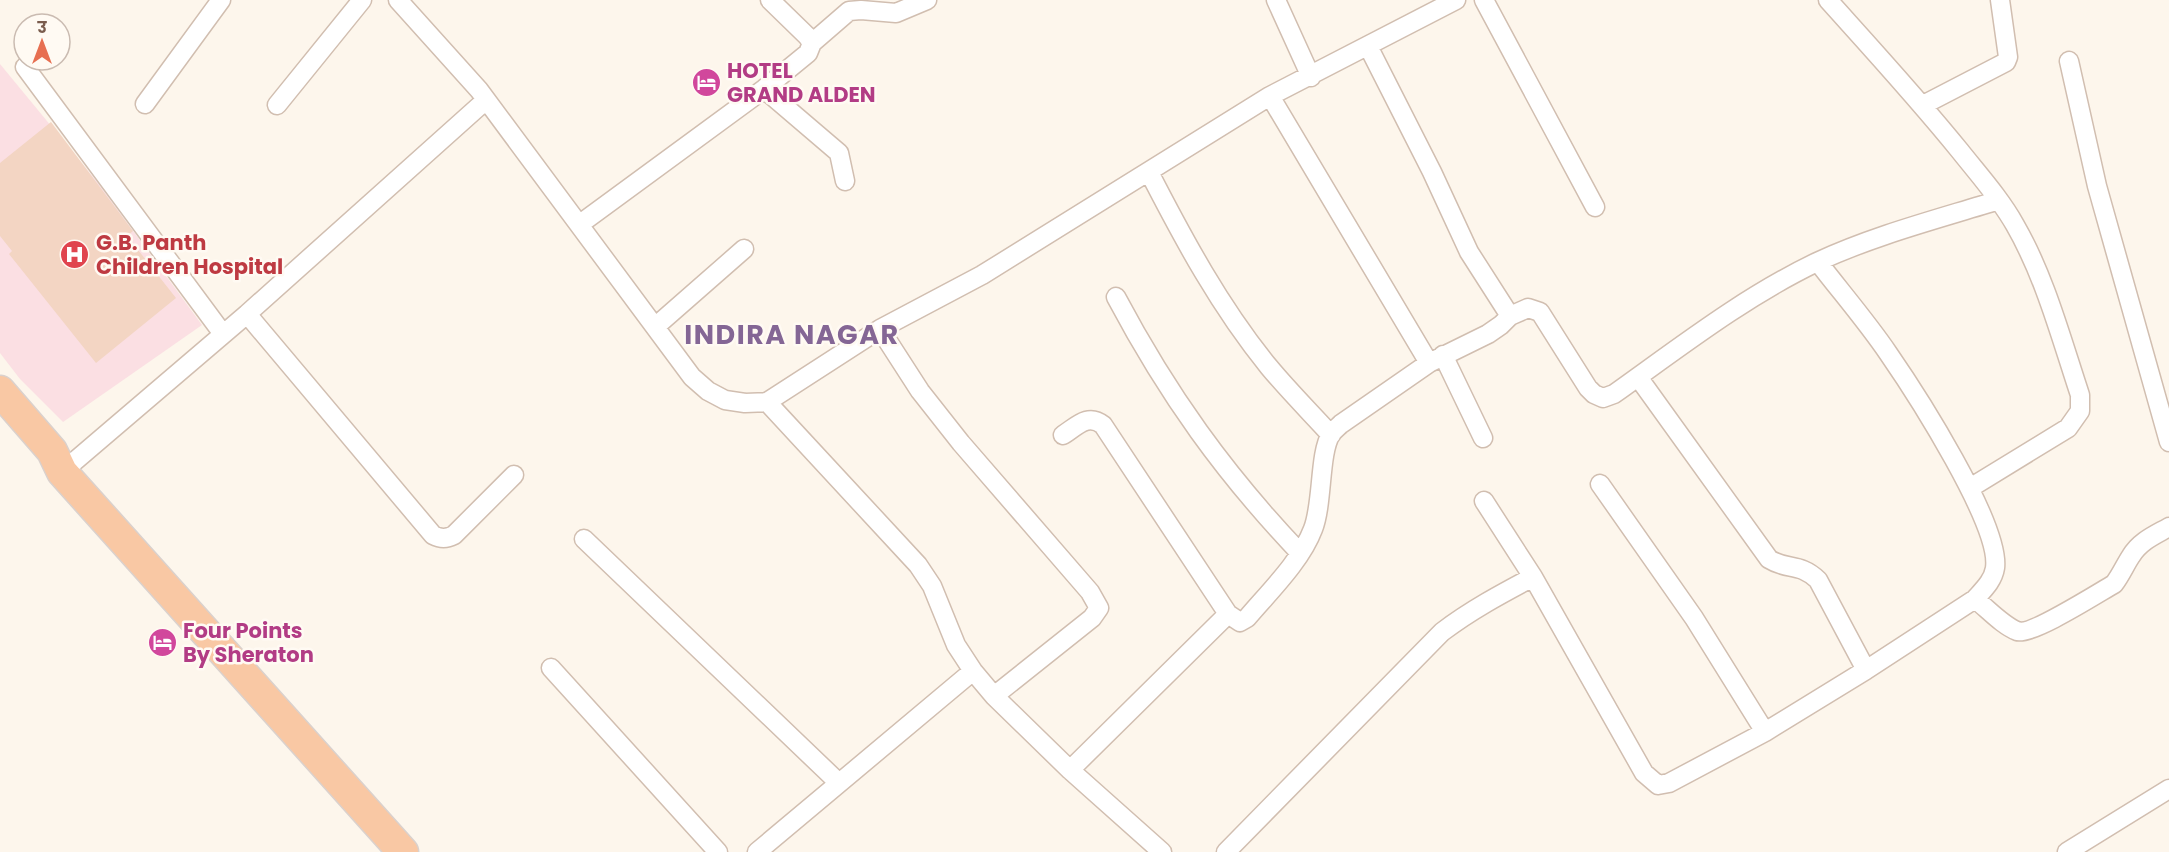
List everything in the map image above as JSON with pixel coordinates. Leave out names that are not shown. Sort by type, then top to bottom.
[{"type":"highway","points":[[0,391],[404,852]]},
{"type":"highway","points":[[62,462],[201,603],[425,852]]},
{"type":"street","points":[[145,105],[221,0]]},
{"type":"street","points":[[277,105],[362,0]]},
{"type":"street","points":[[398,0],[486,100],[692,377],[708,391],[724,400],[745,403],[767,402],[880,329],[982,275],[1270,96],[1311,77],[1456,0]]},
{"type":"street","points":[[770,0],[812,43]]},
{"type":"street","points":[[580,224],[764,89],[808,53],[812,43],[849,11],[896,13],[927,0]]},
{"type":"street","points":[[1276,0],[1311,77]]},
{"type":"street","points":[[1484,0],[1595,207]]},
{"type":"street","points":[[1828,0],[1923,105],[1999,200],[2015,225],[2048,300],[2081,403],[2076,419],[2068,429],[1970,488]]},
{"type":"street","points":[[1923,105],[2006,62],[2008,57],[2000,0]]},
{"type":"street","points":[[1368,46],[1432,172],[1469,252],[1510,316]]},
{"type":"street","points":[[2069,61],[2095,177],[2169,442]]},
{"type":"street","points":[[29,72],[223,334]]},
{"type":"street","points":[[764,89],[838,153],[845,181]]},
{"type":"street","points":[[1270,96],[1436,359],[1483,438]]},
{"type":"street","points":[[62,462],[247,314],[486,100]]},
{"type":"street","points":[[1149,172],[1194,259],[1228,311],[1269,367],[1331,435]]},
{"type":"street","points":[[1063,435],[1089,419],[1096,420],[1103,425],[1228,614],[1240,622],[1244,621],[1300,553],[1313,530],[1319,509],[1326,447],[1331,435],[1341,424],[1436,359],[1488,334],[1510,316],[1528,308],[1534,308],[1540,312],[1588,388],[1603,398],[1614,394],[1758,294],[1818,262],[1874,239],[1999,200]]},
{"type":"street","points":[[655,327],[744,249]]},
{"type":"street","points":[[1484,501],[1533,577],[1644,773],[1658,785],[1669,783],[1765,732],[1976,599],[1989,583],[1995,568],[1989,531],[1970,488],[1887,352],[1818,262]]},
{"type":"street","points":[[1116,297],[1159,374],[1185,413],[1240,487],[1300,553]]},
{"type":"street","points":[[247,314],[433,535],[447,539],[454,535],[514,475]]},
{"type":"street","points":[[880,329],[920,391],[961,443],[1090,592],[1099,608],[1092,618],[994,696]]},
{"type":"street","points":[[1638,377],[1768,560],[1809,571],[1818,580],[1866,670]]},
{"type":"street","points":[[767,402],[918,565],[932,586],[956,645],[973,671],[994,696],[1070,770],[1162,852]]},
{"type":"street","points":[[1600,484],[1694,618],[1765,732]]},
{"type":"street","points":[[1976,599],[2010,627],[2019,632],[2027,631],[2114,584],[2142,543],[2169,527]]},
{"type":"street","points":[[584,539],[839,783]]},
{"type":"street","points":[[1226,852],[1443,632],[1488,600],[1533,577]]},
{"type":"street","points":[[1070,770],[1228,614]]},
{"type":"street","points":[[551,668],[718,852]]},
{"type":"street","points":[[757,852],[973,671]]},
{"type":"street","points":[[2067,852],[2169,789]]},
{"type":"shaded area","name":"G.B. Panth Children Hospital","points":[[0,64],[98,183],[202,325],[63,422],[20,379],[0,353]]},
{"type":"building","points":[[51,122],[133,231],[127,236],[176,298],[96,363],[9,254],[12,251],[0,236],[0,163]]},
{"type":"place","name":"HOTEL GRAND ALDEN","points":[[706,82]]},
{"type":"place","name":"G.B. Panth Children Hospital","points":[[75,254]]},
{"type":"place","name":"Four Points By Sheraton","points":[[162,642]]},
{"type":"district","name":"INDIRA NAGAR","points":[[792,334]]}]
